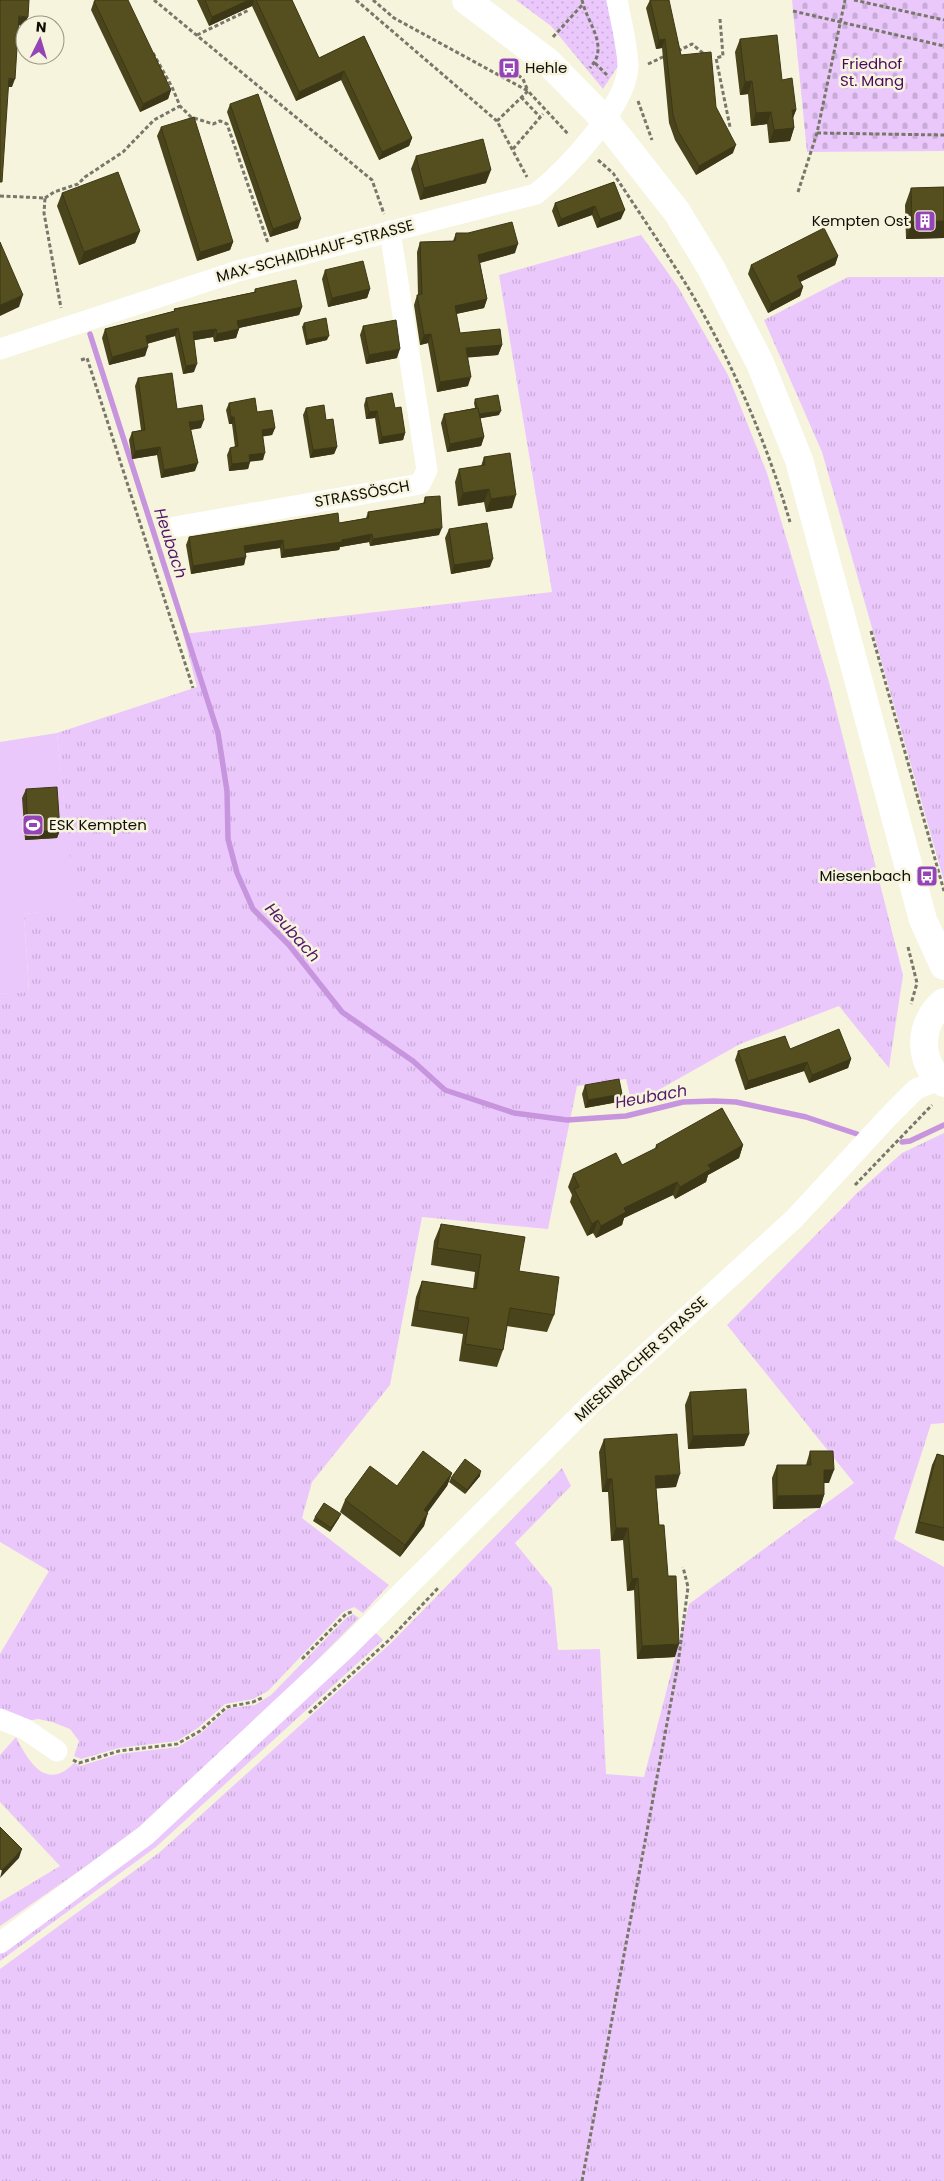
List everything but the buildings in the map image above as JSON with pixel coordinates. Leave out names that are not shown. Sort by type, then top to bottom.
[{"type":"main road","points":[[466,0],[556,71],[598,113],[680,218],[711,268],[760,363],[799,460],[911,879],[923,920],[944,966]]},
{"type":"main road","points":[[933,1089],[926,1060],[924,1033],[927,1024],[936,1010],[944,1002]]},
{"type":"street","points":[[617,0],[628,65],[627,73]]},
{"type":"street","name":"MAX-SCHAIDHAUF-STRASSE","points":[[0,349],[64,326],[238,270],[536,194],[554,180],[584,148],[598,113],[622,90],[627,73]]},
{"type":"street","name":"STRASSÖSCH","points":[[169,528],[420,484],[427,470],[390,231]]},
{"type":"street","name":"MIESENBACHER STRASSE","points":[[0,1943],[146,1835],[371,1623],[590,1404],[794,1219],[890,1115],[933,1089]]},
{"type":"street","points":[[0,1719],[25,1729],[57,1751]]},
{"type":"path","points":[[154,0],[372,180],[390,231]]},
{"type":"path","points":[[356,0],[497,121],[536,194]]},
{"type":"path","points":[[373,0],[394,18],[528,91],[567,133],[613,173],[685,283],[734,375],[775,471],[792,528]]},
{"type":"path","points":[[798,192],[816,133],[844,0]]},
{"type":"path","points":[[854,0],[944,20]]},
{"type":"path","points":[[551,40],[582,2],[598,38],[599,54],[590,68]]},
{"type":"path","points":[[197,36],[249,10]]},
{"type":"path","points":[[793,11],[944,46]]},
{"type":"path","points":[[676,52],[692,44],[709,58],[723,56],[720,18]]},
{"type":"path","points":[[150,47],[180,106],[193,118],[213,124],[220,121],[227,124],[275,261]]},
{"type":"path","points":[[627,73],[668,55]]},
{"type":"path","points":[[716,58],[730,128]]},
{"type":"path","points":[[509,68],[523,79],[528,91]]},
{"type":"path","points":[[497,121],[528,91]]},
{"type":"path","points":[[513,149],[542,116],[521,97]]},
{"type":"path","points":[[0,196],[45,198],[54,192],[78,184],[85,177],[122,152],[154,120],[180,106]]},
{"type":"path","points":[[193,118],[196,127]]},
{"type":"path","points":[[816,133],[944,135]]},
{"type":"path","points":[[78,184],[81,190]]},
{"type":"path","points":[[45,198],[44,213],[64,326]]},
{"type":"path","points":[[81,360],[87,358],[194,688]]},
{"type":"path","points":[[906,940],[916,983],[911,1006]]},
{"type":"path","points":[[582,2181],[678,1664],[688,1587],[684,1567]]},
{"type":"path","points":[[301,1661],[346,1614],[354,1611],[371,1623],[388,1641]]},
{"type":"path","points":[[57,1751],[79,1763],[119,1751],[177,1744],[200,1731],[227,1707],[253,1702],[268,1694]]},
{"type":"green space","points":[[516,0],[611,0],[620,63],[603,89],[551,26]]},
{"type":"green space","name":"Friedhof St. Mang","points":[[792,0],[944,0],[944,151],[807,152]]},
{"type":"green space","points":[[641,235],[678,287],[728,375],[767,473],[829,682],[903,975],[889,1068],[839,1006],[740,1044],[632,1105],[626,1079],[577,1086],[548,1229],[422,1217],[390,1385],[312,1482],[302,1518],[389,1585],[363,1613],[354,1607],[343,1612],[268,1691],[253,1699],[225,1704],[198,1728],[177,1741],[119,1748],[81,1759],[74,1756],[79,1741],[70,1729],[38,1719],[22,1722],[0,1713],[0,1654],[49,1571],[0,1542],[0,994],[29,991],[24,914],[74,907],[57,733],[197,687],[183,634],[552,592],[499,275]]},
{"type":"green space","points":[[848,277],[944,277],[944,881],[822,452],[764,320]]},
{"type":"green space","name":"ESK Kempten","points":[[57,733],[75,908],[24,914],[29,992],[0,994],[0,742]]},
{"type":"green space","points":[[944,1133],[944,1423],[931,1424],[894,1539],[944,1567],[944,2181],[0,2181],[0,1969],[160,1852],[391,1643],[562,1468],[571,1486],[515,1543],[552,1588],[558,1650],[600,1649],[606,1774],[644,1777],[689,1604],[854,1483],[727,1325],[857,1193],[902,1153]]},
{"type":"green space","points":[[353,1614],[359,1618],[265,1713],[141,1828],[0,1926],[0,1902],[60,1866],[0,1802],[0,1755],[16,1737],[26,1755],[39,1770],[55,1775],[74,1763],[80,1766],[119,1754],[178,1747],[201,1733],[229,1708],[255,1705],[271,1695],[346,1618]]},
{"type":"green space","points":[[376,1633],[383,1640],[156,1847],[0,1961],[0,1951]]},
{"type":"waterway","name":"Heubach","points":[[90,334],[218,733],[227,791],[228,839],[237,873],[253,909],[289,945],[342,1012],[413,1061],[445,1090],[514,1113],[567,1120],[626,1116],[683,1102],[736,1102],[806,1117],[857,1134]]},
{"type":"waterway","name":"Heubach","points":[[902,1142],[910,1141],[944,1125]]},
{"type":"place","name":"Hehle","points":[[509,68]]},
{"type":"place","name":"Kempten Ost","points":[[925,221]]},
{"type":"place","name":"ESK Kempten","points":[[33,825]]},
{"type":"place","name":"Miesenbach","points":[[927,876]]}]
